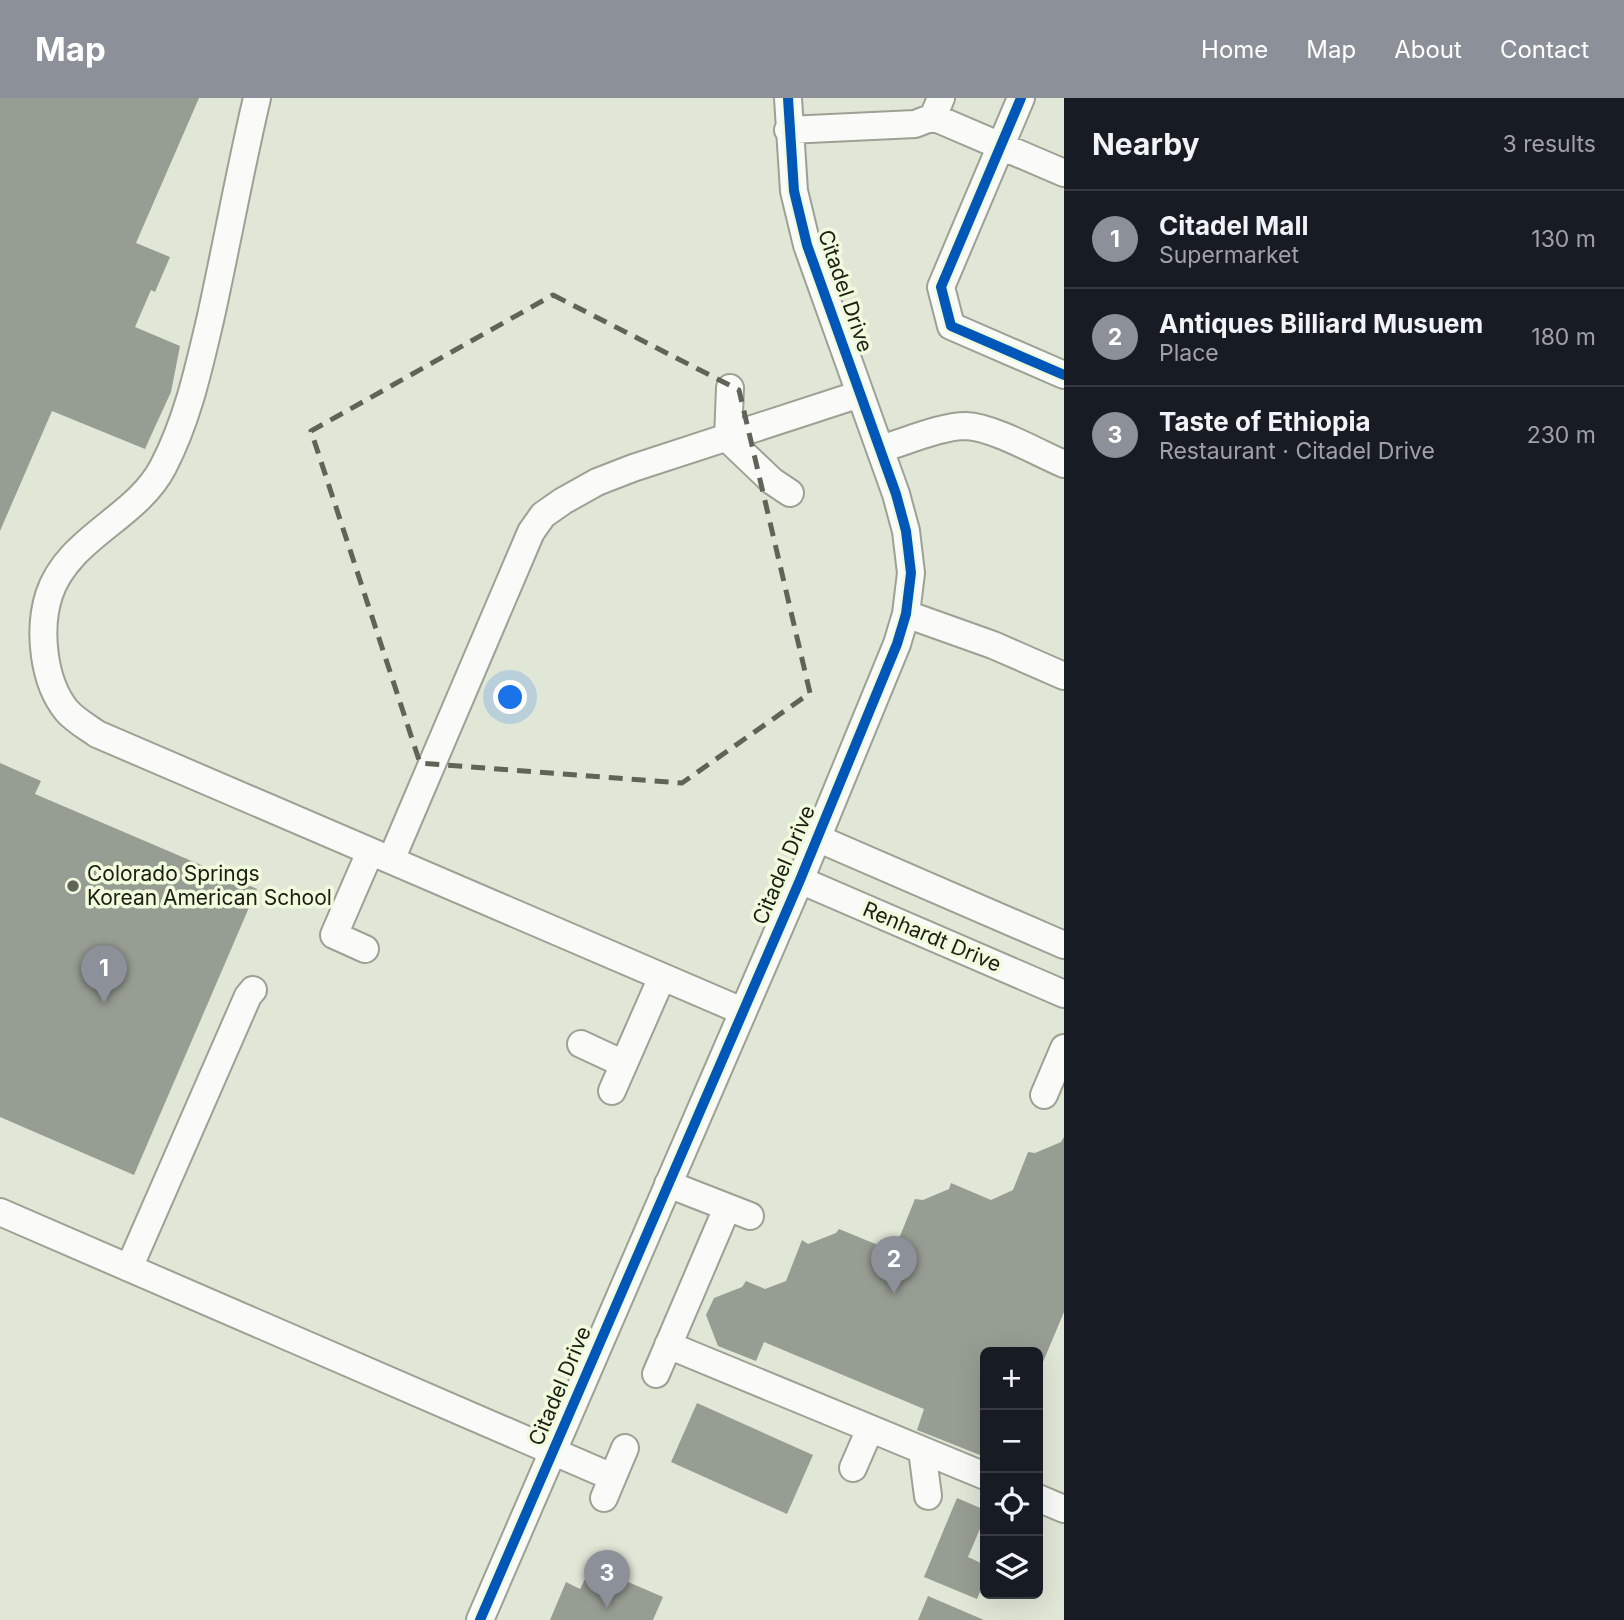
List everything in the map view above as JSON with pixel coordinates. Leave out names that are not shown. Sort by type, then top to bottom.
[{"type":"street","points":[[257,98],[193,393],[164,466],[150,488],[65,563],[49,595],[43,626],[43,649],[55,693],[68,712],[97,734],[742,1011]]},
{"type":"street","name":"Citadel Drive","points":[[480,1620],[800,880],[886,674],[906,614],[911,573],[906,531],[896,494],[807,245],[794,191],[788,98]]},
{"type":"street","points":[[1021,98],[941,287],[951,326],[1064,375]]},
{"type":"street","points":[[788,130],[915,124],[937,108],[1001,147],[1064,173]]},
{"type":"street","points":[[730,388],[728,439],[772,481],[789,493]]},
{"type":"street","points":[[365,949],[334,935],[381,856],[531,532],[543,515],[597,482],[633,468],[860,394]]},
{"type":"street","points":[[880,449],[966,426],[983,430],[1064,464]]},
{"type":"street","points":[[906,614],[993,645],[1064,676]]},
{"type":"street","points":[[817,838],[1064,945]]},
{"type":"street","name":"Renhardt Drive","points":[[800,880],[1064,994]]},
{"type":"street","points":[[612,1091],[662,976]]},
{"type":"street","points":[[130,1268],[248,996],[253,990]]},
{"type":"street","points":[[581,1044],[624,1064]]},
{"type":"street","points":[[1044,1096],[1064,1048]]},
{"type":"street","points":[[656,1374],[668,1345],[739,1212],[668,1184]]},
{"type":"street","points":[[0,1212],[553,1451],[608,1487],[625,1448]]},
{"type":"street","points":[[668,1345],[980,1474]]},
{"type":"street","points":[[853,1468],[870,1429]]},
{"type":"street","points":[[922,1450],[928,1496]]},
{"type":"street","points":[[1043,1500],[1064,1509]]},
{"type":"highlighted area","points":[[553,295],[739,390],[810,693],[682,783],[420,763],[311,431]]},
{"type":"building","points":[[0,98],[199,98],[136,243],[170,257],[155,292],[151,290],[135,327],[180,346],[171,392],[145,449],[52,411],[0,531]]},
{"type":"building","points":[[0,763],[41,781],[35,794],[257,889],[134,1175],[0,1117]]},
{"type":"building","points":[[1064,1137],[1064,1312],[1043,1362],[1043,1347],[980,1347],[980,1455],[917,1430],[924,1409],[764,1342],[756,1361],[718,1346],[706,1315],[714,1298],[742,1287],[746,1281],[765,1289],[786,1281],[802,1240],[808,1244],[836,1233],[839,1229],[878,1245],[900,1236],[915,1199],[923,1200],[949,1189],[951,1183],[991,1200],[1013,1190],[1028,1152],[1035,1153],[1061,1142]]},
{"type":"building","points":[[697,1403],[813,1455],[787,1514],[671,1462]]},
{"type":"building","points":[[957,1498],[980,1508],[980,1529],[968,1557],[980,1563],[980,1592],[977,1599],[924,1577]]},
{"type":"building","points":[[612,1575],[663,1597],[653,1620],[550,1620],[566,1582],[580,1589],[585,1579],[606,1588]]},
{"type":"building","points":[[928,1596],[984,1620],[918,1620]]},
{"type":"cycle path","points":[[480,1620],[800,880],[897,644],[906,614],[911,573],[906,531],[896,494],[807,245],[794,191],[788,98]]},
{"type":"cycle path","points":[[1021,98],[941,287],[951,326],[1064,375]]},
{"type":"place","name":"Colorado Springs Korean American School","points":[[73,886]]},
{"type":"place","name":"Citadel Mall","points":[[104,1003]]},
{"type":"place","name":"Antiques Billiard Musuem","points":[[894,1294]]},
{"type":"place","name":"Taste of Ethiopia","points":[[607,1608]]}]
